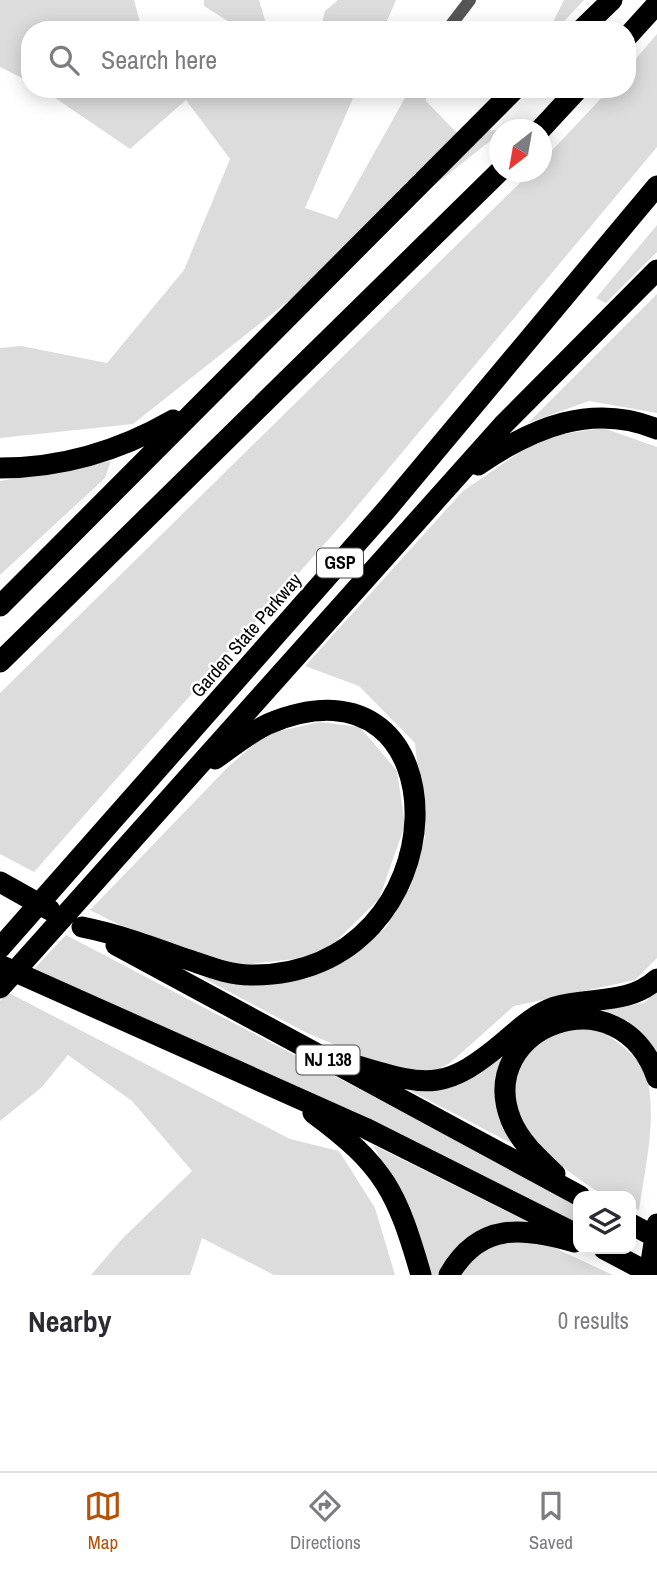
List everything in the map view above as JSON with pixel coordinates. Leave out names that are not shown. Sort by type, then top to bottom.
[{"type":"highway","points":[[575,21],[594,0]]},
{"type":"highway","points":[[590,21],[612,0]]},
{"type":"highway","points":[[636,27],[657,4]]},
{"type":"highway","points":[[0,606],[506,98]]},
{"type":"highway","points":[[550,119],[570,98]]},
{"type":"highway","points":[[0,662],[489,181]]},
{"type":"highway","name":"Garden State Parkway","points":[[0,948],[387,509],[657,186]]},
{"type":"highway","points":[[0,988],[503,425],[657,270]]},
{"type":"highway","points":[[0,468],[66,462],[117,449],[197,407]]},
{"type":"highway","points":[[453,482],[506,446],[564,421],[612,417],[657,429]]},
{"type":"highway","points":[[0,475],[23,468]]},
{"type":"highway","points":[[82,927],[111,933],[223,972],[275,974],[308,967],[345,949],[365,933],[395,892],[414,837],[414,788],[398,748],[367,721],[329,710],[283,719],[252,732],[187,778]]},
{"type":"highway","name":"NJ 138","points":[[0,882],[573,1193]]},
{"type":"highway","name":"NJ 138","points":[[0,965],[61,995],[451,1168],[573,1232]]},
{"type":"highway","points":[[313,1052],[396,1077],[447,1078],[474,1068],[544,1011],[575,1002],[627,996],[657,979]]},
{"type":"highway","points":[[573,1191],[530,1150],[510,1119],[506,1102],[507,1080],[512,1064],[524,1045],[544,1028],[558,1022],[594,1018],[622,1029],[632,1038],[648,1055],[657,1078]]},
{"type":"highway","points":[[286,1094],[348,1142],[383,1176],[404,1219],[421,1275]]},
{"type":"highway","points":[[613,1254],[651,1275],[657,1224]]},
{"type":"highway","points":[[636,1227],[657,1238]]},
{"type":"highway","points":[[449,1275],[463,1254],[492,1235],[537,1233],[573,1241]]},
{"type":"street","points":[[454,21],[471,0]]},
{"type":"shaded area","points":[[0,0],[134,0],[140,21],[21,21],[21,78],[0,67]]},
{"type":"shaded area","points":[[204,0],[259,0],[265,21],[228,21],[204,6]]},
{"type":"shaded area","points":[[338,0],[396,0],[387,21],[322,21],[325,11]]},
{"type":"shaded area","points":[[564,0],[584,0],[564,21],[554,21]]},
{"type":"shaded area","points":[[657,34],[657,147],[344,522],[34,872],[0,854],[0,693],[521,182],[552,182],[552,150],[602,98],[636,98],[636,58]]},
{"type":"shaded area","points":[[55,98],[353,98],[305,208],[337,219],[405,98],[426,98],[456,132],[489,130],[489,142],[133,424],[0,438],[0,348],[21,346],[107,363],[184,270],[230,159],[186,100],[130,149]]},
{"type":"shaded area","points":[[657,225],[657,252],[606,303],[596,298]]},
{"type":"shaded area","points":[[657,294],[657,413],[589,401],[528,423]]},
{"type":"shaded area","points":[[603,428],[657,447],[657,958],[635,980],[514,1006],[450,1063],[418,1080],[307,1033],[201,977],[265,984],[309,978],[365,947],[387,926],[415,873],[425,837],[415,743],[359,686],[305,666],[463,491],[542,437]]},
{"type":"shaded area","points":[[111,461],[105,478],[0,575],[0,481]]},
{"type":"shaded area","points":[[320,722],[360,727],[397,771],[405,825],[379,899],[321,956],[233,966],[165,948],[90,910],[228,767],[266,734]]},
{"type":"shaded area","points":[[66,935],[573,1201],[573,1226],[30,973]]},
{"type":"shaded area","points":[[657,991],[657,1056],[628,1021],[592,1010],[644,1003]]},
{"type":"shaded area","points":[[7,992],[290,1139],[339,1151],[375,1208],[395,1275],[274,1275],[202,1238],[190,1275],[91,1275],[122,1239],[192,1171],[132,1101],[68,1055],[42,1087],[0,1121],[0,1001]]},
{"type":"shaded area","points":[[597,1028],[633,1056],[647,1078],[650,1127],[639,1210],[636,1208],[636,1191],[597,1191],[543,1150],[516,1118],[514,1092],[522,1066],[537,1043],[559,1030]]},
{"type":"shaded area","points":[[516,1040],[513,1144],[403,1087]]},
{"type":"shaded area","points":[[373,1145],[536,1226],[497,1225],[443,1275],[429,1275],[406,1206]]},
{"type":"shaded area","points":[[542,1242],[613,1275],[458,1275],[476,1254],[494,1245]]}]
